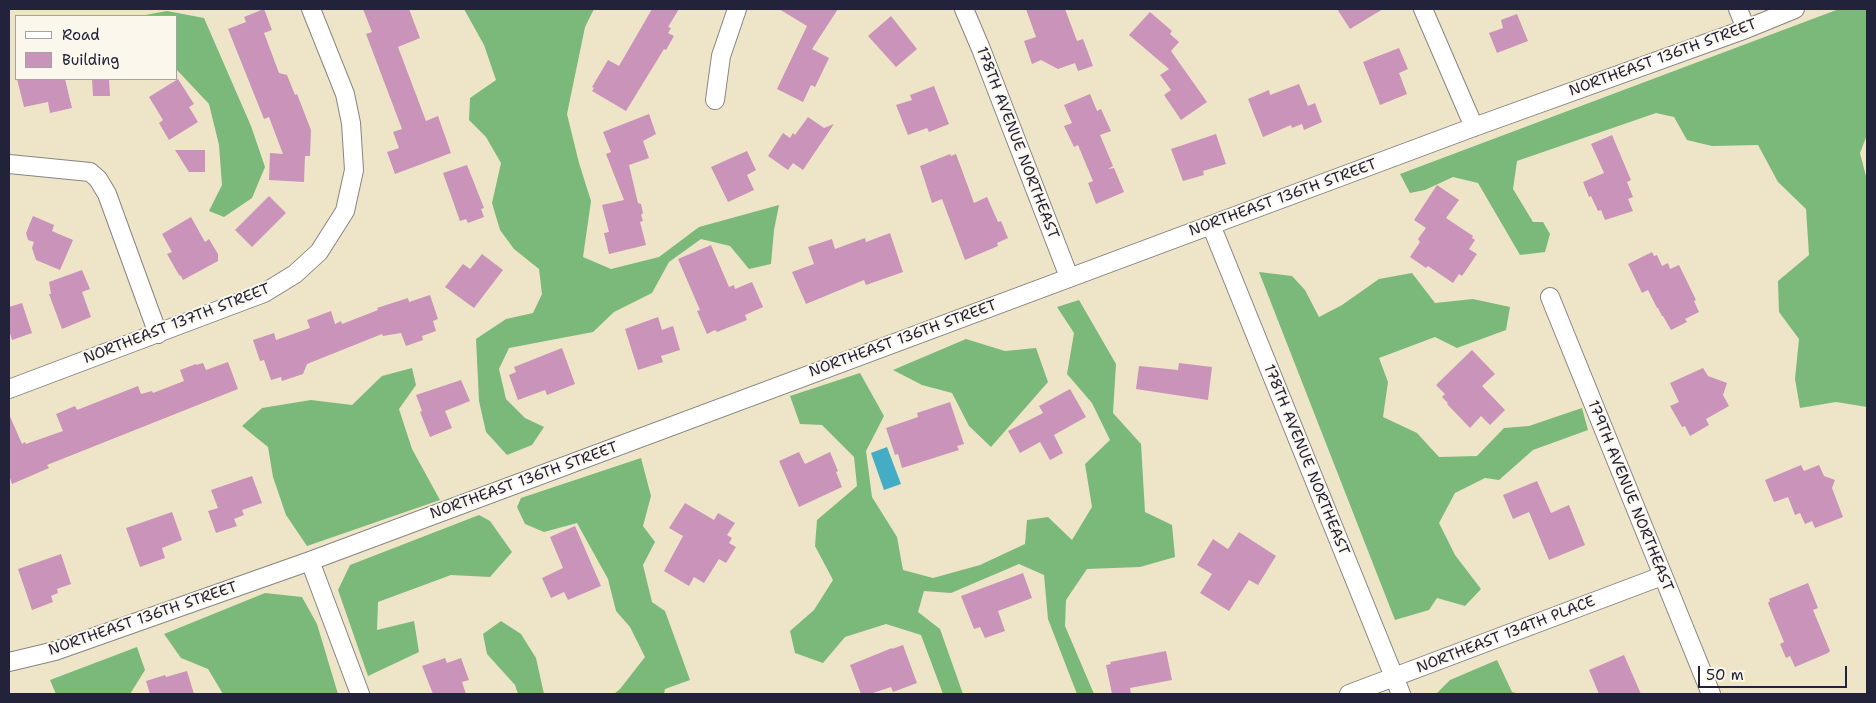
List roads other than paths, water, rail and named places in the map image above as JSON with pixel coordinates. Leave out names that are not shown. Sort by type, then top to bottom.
[{"type":"street","name":"NORTHEAST 137TH STREET","points":[[9,389],[158,334],[264,292],[295,274],[319,252],[345,211],[354,170],[351,123],[345,94],[311,9]]},
{"type":"street","points":[[715,100],[721,56],[737,9]]},
{"type":"street","name":"178TH AVENUE NORTHEAST","points":[[964,9],[1069,277]]},
{"type":"street","points":[[1424,9],[1474,127]]},
{"type":"street","points":[[1738,9],[1746,29]]},
{"type":"street","name":"NORTHEAST 136TH STREET","points":[[9,662],[55,651],[310,561],[1069,277],[1474,127],[1746,29],[1795,9]]},
{"type":"street","points":[[9,164],[90,172],[98,179],[107,194],[158,334]]},
{"type":"street","name":"178TH AVENUE NORTHEAST","points":[[1211,225],[1401,694]]},
{"type":"street","name":"179TH AVENUE NORTHEAST","points":[[1550,297],[1711,694]]},
{"type":"street","points":[[310,561],[360,694]]},
{"type":"street","name":"NORTHEAST 134TH PLACE","points":[[1349,694],[1662,576]]},
{"type":"water","points":[[887,447],[901,484],[884,490],[871,453]]}]
